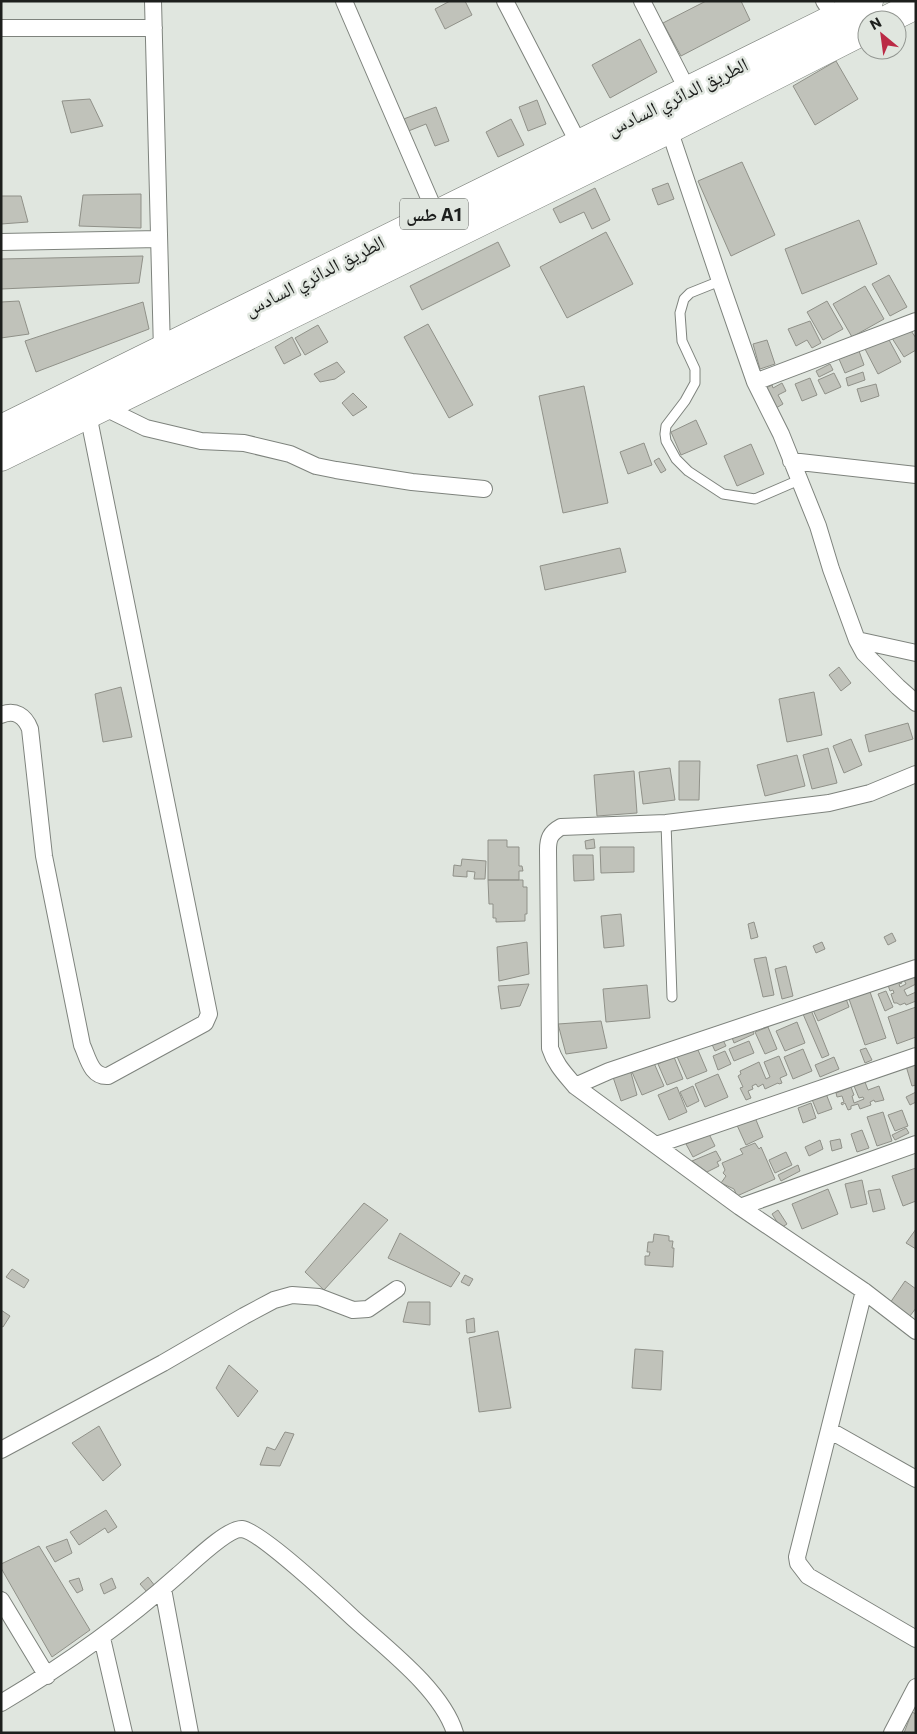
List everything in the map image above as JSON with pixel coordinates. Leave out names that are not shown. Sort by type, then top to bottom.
[{"type":"highway","name":"الطريق الدائري السادس","points":[[1,430],[579,144],[664,117],[688,90],[830,10],[869,1]]},
{"type":"highway","name":"الطريق الدائري السادس","points":[[1,457],[95,411],[664,117],[857,33]]},
{"type":"street","points":[[153,1],[162,351]]},
{"type":"street","points":[[344,1],[436,214]]},
{"type":"street","points":[[505,1],[579,144]]},
{"type":"street","points":[[642,1],[688,90]]},
{"type":"street","points":[[1,28],[154,28]]},
{"type":"street","points":[[664,117],[755,382],[781,434],[818,526],[857,640],[864,654],[916,703]]},
{"type":"street","points":[[1,242],[159,239]]},
{"type":"street","points":[[755,382],[916,320]]},
{"type":"street","points":[[1,715],[16,712],[25,720],[30,730],[44,856],[82,1045],[94,1072],[100,1076],[108,1076],[204,1023],[209,1014],[95,411],[146,428],[201,441],[244,443],[290,454],[316,466],[412,482],[484,489]]},
{"type":"street","points":[[792,461],[916,475]]},
{"type":"street","points":[[857,640],[916,653]]},
{"type":"street","points":[[916,774],[870,793],[829,803],[666,823],[561,828],[550,835],[548,850],[550,1048],[558,1066],[575,1086],[740,1207],[864,1291],[916,1331]]},
{"type":"street","points":[[575,1086],[608,1071],[916,968]]},
{"type":"street","points":[[656,1145],[916,1056]]},
{"type":"street","points":[[740,1207],[916,1144]]},
{"type":"street","points":[[1,1450],[163,1363],[274,1300],[292,1295],[319,1297],[353,1310],[368,1309],[397,1289]]},
{"type":"street","points":[[864,1291],[797,1557],[798,1563],[808,1576],[916,1639]]},
{"type":"street","points":[[829,1430],[916,1479]]},
{"type":"street","points":[[1,1703],[47,1676],[102,1638],[163,1589],[214,1544],[234,1531],[242,1529],[258,1536],[323,1591],[412,1672],[439,1701],[453,1725],[455,1733]]},
{"type":"street","points":[[163,1589],[190,1733]]},
{"type":"street","points":[[1,1600],[47,1676]]},
{"type":"street","points":[[102,1638],[124,1733]]},
{"type":"street","points":[[892,1733],[916,1687]]},
{"type":"lane","points":[[720,281],[690,293],[684,299],[680,313],[682,341],[695,369],[695,382],[685,401],[666,426],[666,441],[676,459],[688,471],[723,494],[755,499],[799,480]]},
{"type":"lane","points":[[666,823],[672,997]]},
{"type":"building","points":[[450,1],[465,1],[472,15],[445,29],[435,9]]},
{"type":"building","points":[[706,1],[741,1],[750,20],[681,56],[663,23]]},
{"type":"building","points":[[640,39],[657,72],[610,98],[592,65]]},
{"type":"building","points":[[836,61],[858,99],[815,125],[793,86]]},
{"type":"building","points":[[90,99],[103,126],[71,133],[62,101]]},
{"type":"building","points":[[537,100],[546,124],[528,131],[519,107]]},
{"type":"building","points":[[436,107],[449,141],[435,146],[426,124],[406,132],[401,120]]},
{"type":"building","points":[[511,119],[524,145],[498,157],[486,132]]},
{"type":"building","points":[[742,162],[775,235],[731,256],[698,181]]},
{"type":"building","points":[[668,183],[674,199],[658,205],[652,189]]},
{"type":"building","points":[[595,188],[610,220],[592,229],[584,212],[560,223],[553,209]]},
{"type":"building","points":[[141,194],[141,228],[79,226],[83,195]]},
{"type":"building","points":[[1,196],[21,196],[28,222],[1,224]]},
{"type":"building","points":[[859,220],[877,264],[802,294],[785,249]]},
{"type":"building","points":[[606,232],[633,284],[567,318],[540,267]]},
{"type":"building","points":[[498,242],[510,266],[422,310],[410,286]]},
{"type":"building","points":[[143,256],[139,283],[1,289],[1,259]]},
{"type":"building","points":[[889,275],[907,307],[890,316],[872,284]]},
{"type":"building","points":[[865,286],[884,319],[852,337],[833,304]]},
{"type":"building","points":[[19,301],[29,334],[1,338],[1,302]]},
{"type":"building","points":[[827,301],[843,329],[823,340],[807,312]]},
{"type":"building","points":[[143,302],[149,329],[36,372],[25,341]]},
{"type":"building","points":[[810,321],[821,343],[812,348],[807,340],[796,346],[788,329]]},
{"type":"building","points":[[428,324],[473,405],[449,418],[404,337]]},
{"type":"building","points":[[318,325],[328,342],[305,355],[295,338]]},
{"type":"building","points":[[907,325],[916,338],[916,350],[904,357],[890,335]]},
{"type":"building","points":[[292,337],[301,355],[284,364],[275,347]]},
{"type":"building","points":[[888,338],[901,362],[878,374],[865,349]]},
{"type":"building","points":[[767,340],[775,364],[760,369],[753,344]]},
{"type":"building","points":[[859,351],[864,365],[845,373],[839,359]]},
{"type":"building","points":[[337,362],[345,372],[335,379],[320,382],[314,374]]},
{"type":"building","points":[[830,364],[833,370],[819,377],[816,371]]},
{"type":"building","points":[[863,372],[865,380],[848,386],[846,378]]},
{"type":"building","points":[[834,373],[841,387],[825,394],[818,380]]},
{"type":"building","points":[[810,378],[817,395],[802,401],[795,384]]},
{"type":"building","points":[[782,383],[786,391],[778,395],[783,404],[776,408],[766,388],[772,385],[773,388]]},
{"type":"building","points":[[876,384],[879,396],[861,402],[857,389]]},
{"type":"building","points":[[584,386],[608,503],[563,513],[539,396]]},
{"type":"building","points":[[353,393],[367,407],[353,416],[342,403]]},
{"type":"building","points":[[696,420],[707,444],[681,455],[671,432]]},
{"type":"building","points":[[644,443],[652,465],[628,474],[620,452]]},
{"type":"building","points":[[751,444],[764,474],[737,486],[724,456]]},
{"type":"building","points":[[659,458],[666,470],[661,473],[654,461]]},
{"type":"building","points":[[620,548],[626,572],[545,590],[540,566]]},
{"type":"building","points":[[839,667],[851,683],[841,691],[829,675]]},
{"type":"building","points":[[121,687],[132,737],[103,742],[95,694]]},
{"type":"building","points":[[814,692],[822,735],[787,742],[779,699]]},
{"type":"building","points":[[908,723],[913,739],[869,752],[865,735]]},
{"type":"building","points":[[851,739],[862,765],[844,773],[833,746]]},
{"type":"building","points":[[828,748],[837,783],[812,789],[803,755]]},
{"type":"building","points":[[797,755],[805,786],[765,796],[757,765]]},
{"type":"building","points":[[679,761],[700,761],[699,800],[679,800]]},
{"type":"building","points":[[670,768],[675,800],[643,804],[639,772]]},
{"type":"building","points":[[634,771],[637,813],[597,816],[594,775]]},
{"type":"building","points":[[594,839],[595,848],[586,849],[585,841]]},
{"type":"building","points":[[488,840],[507,840],[507,847],[519,847],[519,866],[522,866],[523,871],[519,871],[519,880],[488,880]]},
{"type":"building","points":[[600,847],[634,847],[634,872],[601,873]]},
{"type":"building","points":[[573,855],[593,855],[594,880],[574,881]]},
{"type":"building","points":[[462,859],[486,861],[485,879],[474,879],[475,872],[467,871],[467,877],[453,876],[454,865],[461,866]]},
{"type":"building","points":[[488,880],[523,880],[523,887],[527,887],[527,914],[525,914],[525,921],[496,922],[496,918],[493,918],[493,904],[489,904]]},
{"type":"building","points":[[621,914],[624,946],[604,948],[601,916]]},
{"type":"building","points":[[754,922],[758,937],[751,939],[748,924]]},
{"type":"building","points":[[892,933],[896,941],[888,945],[884,937]]},
{"type":"building","points":[[527,942],[529,974],[499,981],[497,947]]},
{"type":"building","points":[[822,942],[825,949],[816,953],[813,946]]},
{"type":"building","points":[[766,957],[774,995],[763,997],[754,959]]},
{"type":"building","points":[[786,966],[793,996],[782,999],[775,969]]},
{"type":"building","points":[[914,975],[916,984],[904,990],[907,996],[916,992],[916,1001],[906,1005],[905,1003],[900,1005],[894,1003],[891,994],[894,993],[893,990],[890,991],[888,985],[901,981],[900,987],[906,984],[904,980]]},
{"type":"building","points":[[529,984],[520,1006],[501,1009],[498,986]]},
{"type":"building","points":[[647,985],[650,1018],[606,1022],[603,989]]},
{"type":"building","points":[[869,989],[886,1038],[865,1045],[848,996]]},
{"type":"building","points":[[886,991],[893,1007],[885,1011],[878,994]]},
{"type":"building","points":[[845,996],[849,1007],[818,1021],[813,1010]]},
{"type":"building","points":[[916,1007],[916,1037],[897,1044],[888,1017]]},
{"type":"building","points":[[811,1010],[829,1055],[822,1058],[803,1014]]},
{"type":"building","points":[[601,1021],[607,1048],[566,1054],[558,1024]]},
{"type":"building","points":[[797,1022],[805,1043],[785,1051],[776,1031]]},
{"type":"building","points":[[749,1024],[754,1034],[734,1043],[730,1032]]},
{"type":"building","points":[[768,1027],[777,1049],[765,1054],[755,1032]]},
{"type":"building","points":[[721,1036],[726,1046],[715,1051],[710,1040]]},
{"type":"building","points":[[749,1041],[754,1053],[734,1061],[729,1049]]},
{"type":"building","points":[[695,1043],[707,1071],[687,1079],[675,1052]]},
{"type":"building","points":[[866,1048],[872,1060],[865,1063],[860,1050]]},
{"type":"building","points":[[803,1049],[812,1071],[793,1079],[784,1057]]},
{"type":"building","points":[[725,1051],[731,1064],[718,1070],[713,1056]]},
{"type":"building","points":[[779,1056],[787,1075],[780,1078],[782,1083],[765,1089],[763,1084],[758,1087],[756,1084],[752,1086],[753,1089],[748,1091],[751,1098],[746,1100],[740,1088],[743,1087],[738,1076],[741,1074],[740,1071],[759,1062],[766,1079],[770,1077],[764,1062]]},
{"type":"building","points":[[674,1057],[683,1079],[667,1085],[658,1064]]},
{"type":"building","points":[[834,1057],[839,1069],[820,1077],[815,1065]]},
{"type":"building","points":[[654,1063],[664,1086],[642,1095],[632,1072]]},
{"type":"building","points":[[916,1063],[916,1085],[912,1086],[906,1066]]},
{"type":"building","points":[[630,1069],[637,1095],[621,1101],[613,1077]]},
{"type":"building","points":[[718,1074],[728,1097],[705,1107],[695,1084]]},
{"type":"building","points":[[865,1082],[868,1090],[879,1086],[884,1100],[875,1102],[874,1100],[870,1102],[871,1105],[860,1109],[858,1104],[851,1106],[851,1109],[848,1110],[845,1103],[842,1105],[841,1103],[844,1102],[842,1096],[837,1097],[836,1093],[851,1087],[854,1103],[864,1099],[863,1097],[859,1098],[854,1086]]},
{"type":"building","points":[[693,1086],[699,1101],[687,1107],[680,1092]]},
{"type":"building","points":[[677,1087],[687,1112],[669,1120],[658,1095]]},
{"type":"building","points":[[825,1091],[832,1109],[818,1114],[811,1097]]},
{"type":"building","points":[[916,1092],[916,1102],[910,1105],[906,1097]]},
{"type":"building","points":[[811,1103],[816,1118],[803,1123],[798,1108]]},
{"type":"building","points":[[902,1110],[908,1126],[895,1131],[888,1115]]},
{"type":"building","points":[[883,1112],[892,1141],[877,1146],[867,1117]]},
{"type":"building","points":[[754,1115],[763,1137],[746,1145],[736,1123]]},
{"type":"building","points":[[906,1128],[909,1133],[895,1140],[892,1135]]},
{"type":"building","points":[[862,1130],[869,1148],[857,1152],[851,1134]]},
{"type":"building","points":[[709,1134],[715,1146],[693,1157],[686,1144]]},
{"type":"building","points":[[840,1139],[842,1148],[832,1151],[830,1141]]},
{"type":"building","points":[[820,1140],[823,1149],[809,1156],[805,1147]]},
{"type":"building","points":[[755,1143],[759,1149],[761,1147],[775,1179],[737,1196],[734,1189],[721,1183],[726,1176],[723,1173],[725,1170],[722,1163],[743,1154],[740,1149]]},
{"type":"building","points":[[716,1151],[721,1160],[717,1162],[719,1166],[707,1172],[692,1161]]},
{"type":"building","points":[[786,1152],[792,1165],[775,1173],[769,1160]]},
{"type":"building","points":[[798,1165],[800,1171],[781,1181],[778,1175]]},
{"type":"building","points":[[916,1168],[916,1201],[903,1206],[892,1176]]},
{"type":"building","points":[[862,1180],[867,1204],[851,1208],[845,1184]]},
{"type":"building","points":[[828,1189],[838,1214],[802,1229],[792,1204]]},
{"type":"building","points":[[880,1189],[885,1209],[873,1212],[868,1191]]},
{"type":"building","points":[[364,1203],[388,1220],[324,1290],[305,1272]]},
{"type":"building","points":[[778,1210],[787,1224],[781,1228],[772,1214]]},
{"type":"building","points":[[916,1229],[916,1249],[906,1243]]},
{"type":"building","points":[[400,1233],[460,1273],[451,1287],[388,1258]]},
{"type":"building","points":[[654,1234],[669,1236],[669,1241],[673,1241],[673,1267],[645,1265],[645,1256],[649,1256],[650,1252],[647,1252],[648,1242],[653,1242]]},
{"type":"building","points":[[12,1269],[29,1280],[24,1288],[6,1277]]},
{"type":"building","points":[[465,1275],[473,1279],[469,1286],[461,1282]]},
{"type":"building","points":[[905,1281],[916,1289],[916,1308],[910,1316],[890,1303]]},
{"type":"building","points":[[408,1302],[430,1302],[430,1325],[403,1322]]},
{"type":"building","points":[[1,1310],[10,1316],[3,1327],[1,1326]]},
{"type":"building","points":[[474,1318],[475,1332],[467,1333],[466,1320]]},
{"type":"building","points":[[498,1331],[511,1408],[479,1412],[469,1338]]},
{"type":"building","points":[[635,1349],[663,1351],[661,1390],[632,1388]]},
{"type":"building","points":[[229,1365],[258,1391],[238,1417],[216,1388]]},
{"type":"building","points":[[99,1426],[121,1465],[103,1481],[72,1443]]},
{"type":"building","points":[[285,1432],[294,1434],[280,1466],[260,1465],[267,1447],[275,1450]]},
{"type":"building","points":[[106,1510],[117,1527],[108,1533],[105,1528],[79,1545],[70,1532]]},
{"type":"building","points":[[67,1539],[72,1553],[55,1562],[46,1547]]},
{"type":"building","points":[[39,1546],[90,1630],[52,1657],[1,1568],[1,1564]]},
{"type":"building","points":[[148,1577],[155,1586],[147,1592],[140,1584]]},
{"type":"building","points":[[79,1578],[83,1590],[77,1593],[69,1581]]},
{"type":"building","points":[[112,1578],[116,1588],[104,1594],[100,1584]]},
{"type":"building","points":[[912,1712],[916,1714],[916,1733],[904,1733]]}]
